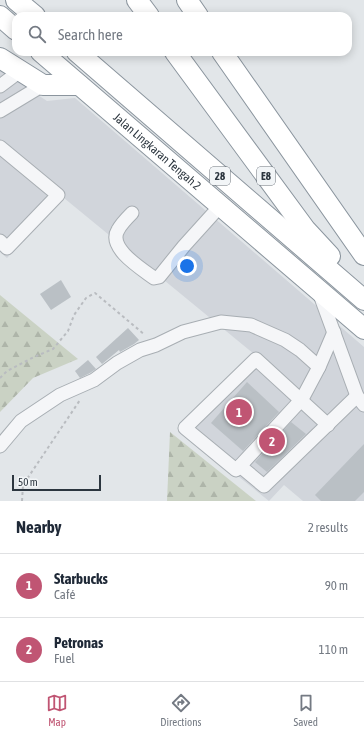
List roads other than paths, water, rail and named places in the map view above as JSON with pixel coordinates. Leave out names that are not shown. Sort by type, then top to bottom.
[{"type":"highway","points":[[16,0],[30,12]]},
{"type":"highway","points":[[137,0],[146,12]]},
{"type":"highway","points":[[187,0],[195,12]]},
{"type":"highway","points":[[0,16],[12,26]]},
{"type":"highway","name":"Jalan Lingkaran Tengah 2","points":[[46,56],[364,329]]},
{"type":"highway","name":"Jalan Lingkaran Tengah 2","points":[[81,56],[364,300]]},
{"type":"highway","name":"E8","points":[[178,56],[305,230],[364,293]]},
{"type":"highway","points":[[225,56],[364,255]]},
{"type":"highway","points":[[0,58],[43,85],[79,85]]},
{"type":"lane","points":[[0,86],[20,71]]},
{"type":"lane","points":[[0,111],[43,85]]},
{"type":"lane","points":[[0,147],[58,195],[8,248],[0,240]]},
{"type":"lane","points":[[132,213],[117,230],[116,242],[120,250],[154,278],[159,277],[184,246],[221,205]]},
{"type":"lane","points":[[240,466],[264,486],[328,425],[361,401],[318,288]]},
{"type":"lane","points":[[0,446],[21,421],[45,404],[60,395],[94,380],[140,350],[156,345],[183,332],[221,322],[252,325],[285,340],[300,350],[318,367]]},
{"type":"lane","points":[[328,425],[302,399],[256,359],[186,428],[236,470],[302,399],[334,332]]},
{"type":"place","name":"Starbucks","points":[[239,412]]},
{"type":"place","name":"Petronas","points":[[272,441]]}]
